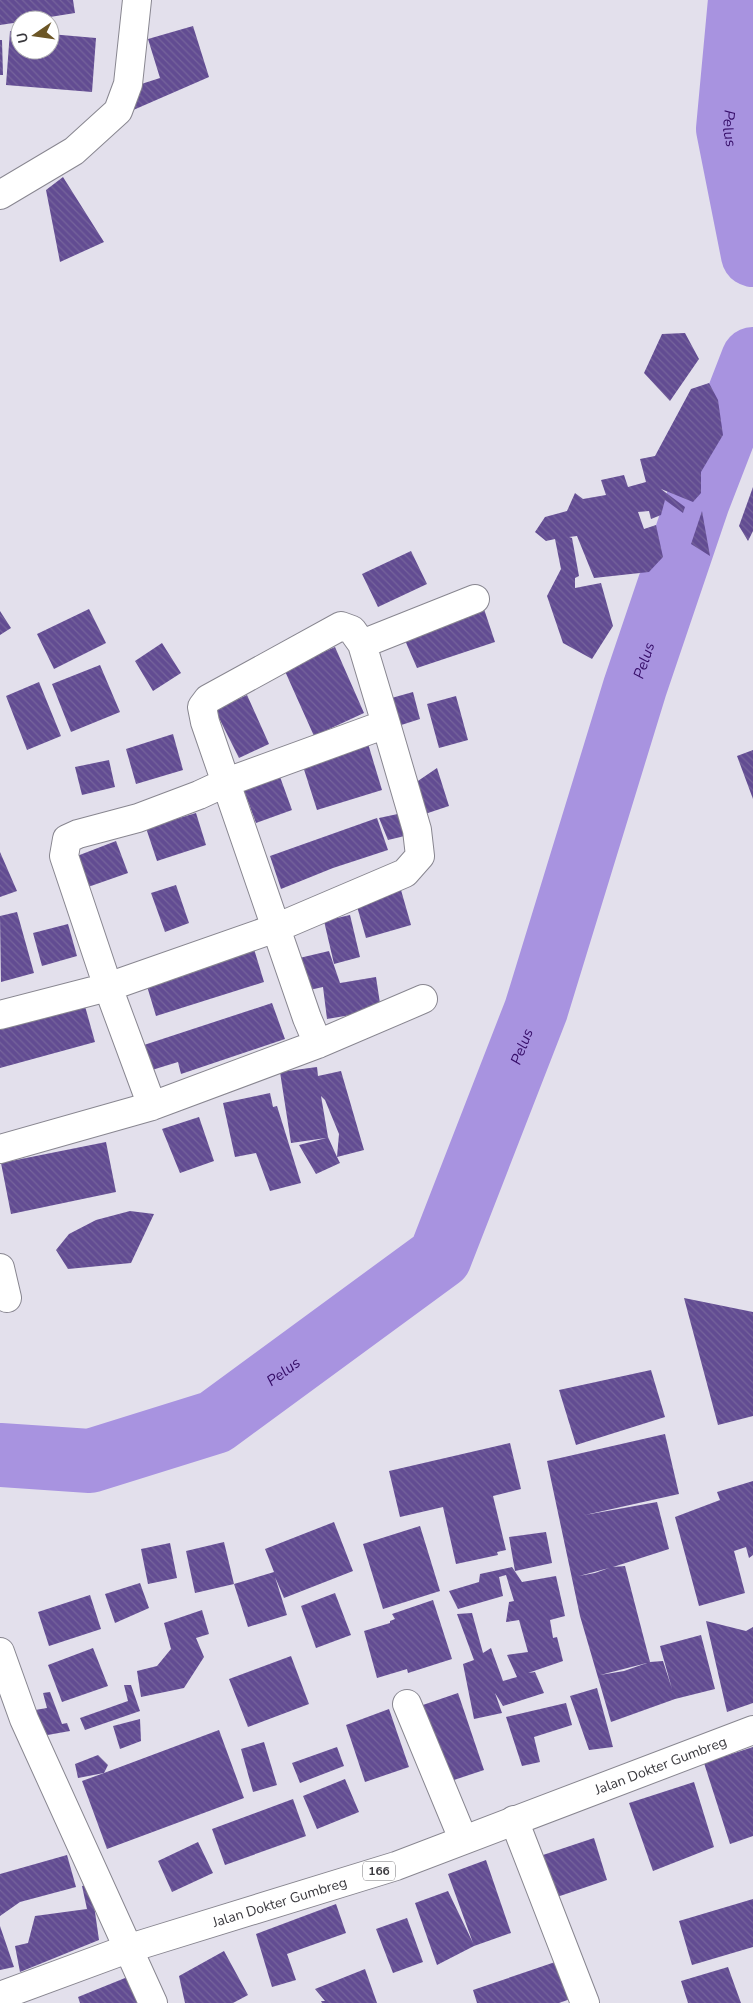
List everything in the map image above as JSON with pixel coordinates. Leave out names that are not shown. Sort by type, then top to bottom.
[{"type":"street","points":[[0,195],[74,151],[118,111],[128,84],[137,0]]},
{"type":"street","points":[[362,644],[475,599]]},
{"type":"street","points":[[0,1015],[108,987],[276,928],[405,873],[420,856],[417,830],[362,644],[352,630],[341,626],[208,699],[202,708],[205,722],[276,928],[318,1044]]},
{"type":"street","points":[[152,1106],[108,987],[64,856],[66,839],[138,818],[199,795],[227,782],[386,724]]},
{"type":"street","points":[[0,1148],[152,1106],[318,1044],[423,999]]},
{"type":"street","points":[[0,1268],[7,1298]]},
{"type":"street","points":[[0,1652],[24,1719],[154,2003]]},
{"type":"street","points":[[407,1704],[463,1839]]},
{"type":"street","name":"Jalan Dokter Gumbreg","points":[[0,1996],[130,1948],[396,1866],[753,1730]]},
{"type":"street","points":[[514,1820],[585,2003]]},
{"type":"building","points":[[0,0],[73,0],[75,13],[60,15],[60,10],[10,10],[10,24],[0,25]]},
{"type":"building","points":[[193,26],[209,77],[131,111],[132,87],[160,78],[148,39]]},
{"type":"building","points":[[10,31],[10,60],[60,60],[60,35],[96,38],[92,92],[6,85]]},
{"type":"building","points":[[0,40],[2,40],[3,75],[0,75]]},
{"type":"building","points":[[63,177],[104,242],[60,262],[46,190]]},
{"type":"building","points":[[685,333],[699,359],[670,401],[644,373],[662,334]]},
{"type":"building","points":[[709,383],[718,400],[723,435],[701,472],[701,493],[693,502],[661,489],[685,507],[683,513],[665,500],[661,515],[651,519],[649,511],[638,512],[644,529],[656,525],[663,557],[649,572],[594,578],[577,536],[569,537],[572,538],[579,576],[575,578],[575,588],[601,583],[613,626],[592,659],[563,643],[547,596],[561,569],[555,539],[546,541],[535,532],[545,517],[567,511],[575,493],[583,499],[606,495],[601,480],[624,475],[628,487],[646,482],[640,459],[655,456],[691,389]]},
{"type":"building","points":[[753,487],[753,531],[748,541],[739,526]]},
{"type":"building","points":[[702,511],[710,556],[691,544]]},
{"type":"building","points":[[411,551],[427,584],[378,607],[362,574]]},
{"type":"building","points":[[89,609],[106,643],[54,669],[37,634]]},
{"type":"building","points":[[484,609],[495,642],[417,668],[404,638]]},
{"type":"building","points":[[0,611],[11,628],[0,635]]},
{"type":"building","points":[[162,643],[181,673],[153,691],[135,661]]},
{"type":"building","points":[[335,647],[364,713],[314,736],[284,669]]},
{"type":"building","points":[[100,665],[120,712],[71,732],[52,684]]},
{"type":"building","points":[[39,682],[61,736],[27,750],[6,696]]},
{"type":"building","points":[[413,692],[420,719],[395,727],[388,699]]},
{"type":"building","points":[[247,695],[269,744],[239,758],[215,710]]},
{"type":"building","points":[[456,696],[468,740],[439,748],[427,704]]},
{"type":"building","points":[[173,734],[183,770],[136,784],[126,749]]},
{"type":"building","points":[[366,737],[382,790],[317,810],[300,757]]},
{"type":"building","points":[[753,750],[753,799],[737,756]]},
{"type":"building","points":[[109,760],[115,787],[82,795],[75,767]]},
{"type":"building","points":[[437,768],[449,806],[425,814],[412,785]]},
{"type":"building","points":[[279,774],[292,810],[256,823],[243,788]]},
{"type":"building","points":[[407,812],[413,834],[388,840],[379,818]]},
{"type":"building","points":[[196,813],[206,845],[157,861],[146,828]]},
{"type":"building","points":[[377,818],[388,850],[333,868],[281,889],[270,856]]},
{"type":"building","points":[[116,841],[128,873],[88,887],[77,856]]},
{"type":"building","points":[[0,852],[17,891],[0,897]]},
{"type":"building","points":[[399,883],[411,925],[366,938],[354,896]]},
{"type":"building","points":[[176,885],[189,923],[165,932],[151,893]]},
{"type":"building","points":[[17,912],[34,973],[1,982],[0,916]]},
{"type":"building","points":[[350,915],[360,957],[334,964],[324,921]]},
{"type":"building","points":[[68,924],[77,956],[42,966],[33,933]]},
{"type":"building","points":[[254,949],[264,982],[156,1016],[146,983]]},
{"type":"building","points":[[329,951],[340,983],[376,977],[381,1010],[327,1019],[323,987],[305,991],[291,960]]},
{"type":"building","points":[[83,999],[95,1042],[0,1068],[0,1022]]},
{"type":"building","points":[[272,1003],[285,1039],[181,1074],[178,1062],[152,1070],[144,1045]]},
{"type":"building","points":[[317,1067],[318,1076],[341,1071],[364,1150],[337,1157],[340,1163],[316,1174],[299,1145],[326,1138],[291,1143],[280,1072]],"holes":[[[321,1096],[325,1100],[339,1134],[337,1157],[328,1137]]]},
{"type":"building","points":[[270,1093],[273,1107],[277,1106],[301,1183],[270,1191],[256,1153],[235,1157],[223,1103]]},
{"type":"building","points":[[199,1117],[214,1161],[180,1173],[162,1129]]},
{"type":"building","points":[[106,1142],[116,1192],[11,1214],[1,1163]]},
{"type":"building","points":[[130,1211],[154,1214],[131,1263],[68,1269],[56,1250],[69,1234],[96,1220]]},
{"type":"building","points":[[684,1298],[753,1312],[753,1416],[718,1425]]},
{"type":"building","points":[[651,1370],[665,1417],[576,1445],[559,1390]]},
{"type":"building","points":[[665,1434],[679,1494],[585,1515],[657,1502],[669,1549],[613,1567],[625,1566],[650,1662],[663,1661],[672,1689],[660,1646],[701,1635],[715,1689],[675,1699],[611,1722],[580,1616],[547,1461]],"holes":[[[609,1568],[595,1573],[579,1576]],[[647,1663],[624,1671],[600,1675]]]},
{"type":"building","points":[[510,1443],[521,1489],[493,1496],[506,1550],[497,1552],[498,1555],[456,1564],[443,1507],[400,1517],[389,1471]]},
{"type":"building","points":[[753,1481],[753,1555],[749,1558],[746,1547],[734,1551],[745,1593],[699,1606],[675,1517],[720,1500],[717,1492]]},
{"type":"building","points":[[334,1522],[353,1571],[284,1598],[275,1577],[287,1615],[248,1627],[234,1584],[274,1572],[265,1549]]},
{"type":"building","points":[[420,1526],[440,1591],[383,1609],[363,1544]]},
{"type":"building","points":[[546,1532],[552,1563],[515,1571],[509,1537]]},
{"type":"building","points":[[224,1542],[234,1584],[195,1593],[186,1551]]},
{"type":"building","points":[[170,1543],[177,1578],[148,1584],[141,1549]]},
{"type":"building","points":[[512,1567],[522,1582],[556,1576],[565,1616],[550,1620],[553,1638],[557,1637],[563,1661],[528,1673],[535,1672],[544,1693],[503,1706],[495,1693],[502,1713],[474,1719],[463,1664],[474,1660],[457,1614],[472,1613],[483,1653],[491,1648],[503,1681],[517,1677],[507,1655],[528,1652],[519,1620],[506,1622],[509,1602],[514,1601],[506,1575],[499,1577],[503,1596],[458,1609],[449,1591],[479,1582],[480,1574]]},
{"type":"building","points":[[140,1583],[149,1608],[115,1623],[105,1594]]},
{"type":"building","points":[[335,1593],[351,1635],[316,1648],[301,1606]]},
{"type":"building","points":[[90,1595],[101,1629],[49,1646],[38,1612]]},
{"type":"building","points":[[433,1600],[452,1659],[408,1673],[407,1669],[377,1678],[364,1631],[390,1623],[390,1621],[395,1619],[392,1614]]},
{"type":"building","points":[[202,1610],[209,1634],[196,1638],[204,1657],[184,1688],[141,1697],[137,1671],[157,1666],[171,1649],[164,1623]]},
{"type":"building","points":[[706,1621],[746,1631],[753,1627],[753,1703],[727,1712]]},
{"type":"building","points":[[93,1648],[108,1686],[62,1702],[48,1665]]},
{"type":"building","points":[[291,1656],[309,1704],[248,1727],[229,1679]]},
{"type":"building","points":[[124,1685],[131,1685],[140,1711],[85,1730],[80,1718],[128,1701]]},
{"type":"building","points":[[597,1688],[613,1747],[589,1750],[570,1696]]},
{"type":"building","points":[[50,1692],[62,1724],[67,1723],[70,1731],[42,1736],[35,1710],[47,1708],[43,1693]]},
{"type":"building","points":[[458,1693],[484,1770],[442,1784],[417,1707]]},
{"type":"building","points":[[566,1703],[572,1725],[534,1737],[540,1762],[522,1766],[506,1717]]},
{"type":"building","points":[[389,1709],[409,1767],[365,1782],[346,1725]]},
{"type":"building","points":[[140,1719],[141,1741],[120,1749],[113,1726]]},
{"type":"building","points":[[219,1730],[244,1798],[107,1849],[82,1781]]},
{"type":"building","points":[[264,1742],[277,1785],[253,1792],[241,1749]]},
{"type":"building","points":[[337,1747],[344,1766],[300,1783],[292,1763]]},
{"type":"building","points":[[753,1747],[753,1836],[730,1844],[704,1763]]},
{"type":"building","points":[[98,1755],[108,1765],[104,1773],[78,1778],[75,1764]]},
{"type":"building","points":[[345,1779],[359,1812],[317,1829],[303,1796]]},
{"type":"building","points":[[694,1782],[714,1847],[653,1871],[629,1803]]},
{"type":"building","points":[[293,1799],[306,1836],[225,1865],[212,1829]]},
{"type":"building","points":[[594,1838],[607,1880],[557,1897],[543,1855]]},
{"type":"building","points":[[198,1842],[213,1873],[172,1892],[158,1861]]},
{"type":"building","points":[[67,1855],[76,1887],[20,1902],[0,1916],[0,1874]]},
{"type":"building","points":[[486,1860],[511,1933],[474,1946],[437,1965],[415,1903],[448,1891],[473,1943],[448,1874]]},
{"type":"building","points":[[91,1884],[99,1940],[20,1972],[15,1946],[28,1943],[35,1916],[87,1909],[82,1886]]},
{"type":"building","points":[[753,1899],[753,1947],[692,1965],[679,1921]]},
{"type":"building","points":[[336,1904],[346,1933],[287,1954],[296,1980],[272,1987],[256,1934]]},
{"type":"building","points":[[407,1918],[423,1962],[393,1973],[376,1929]]},
{"type":"building","points":[[0,1926],[14,1967],[0,1970]]},
{"type":"building","points":[[224,1951],[248,1995],[233,2003],[185,2003],[179,1976]]},
{"type":"building","points":[[561,1960],[573,1998],[559,2003],[477,2003],[473,1990]]},
{"type":"building","points":[[728,1967],[741,2003],[688,2003],[681,1981]]},
{"type":"building","points":[[365,1969],[377,2003],[322,2003],[321,2001],[325,2001],[315,1989]]},
{"type":"building","points":[[130,1976],[141,2003],[80,2003],[78,1997]]},
{"type":"waterway","name":"Pelus","points":[[740,0],[728,129],[753,255]]},
{"type":"waterway","name":"Pelus","points":[[0,1455],[90,1461],[215,1422],[440,1257],[536,1010],[635,687],[698,501],[753,359]]}]
